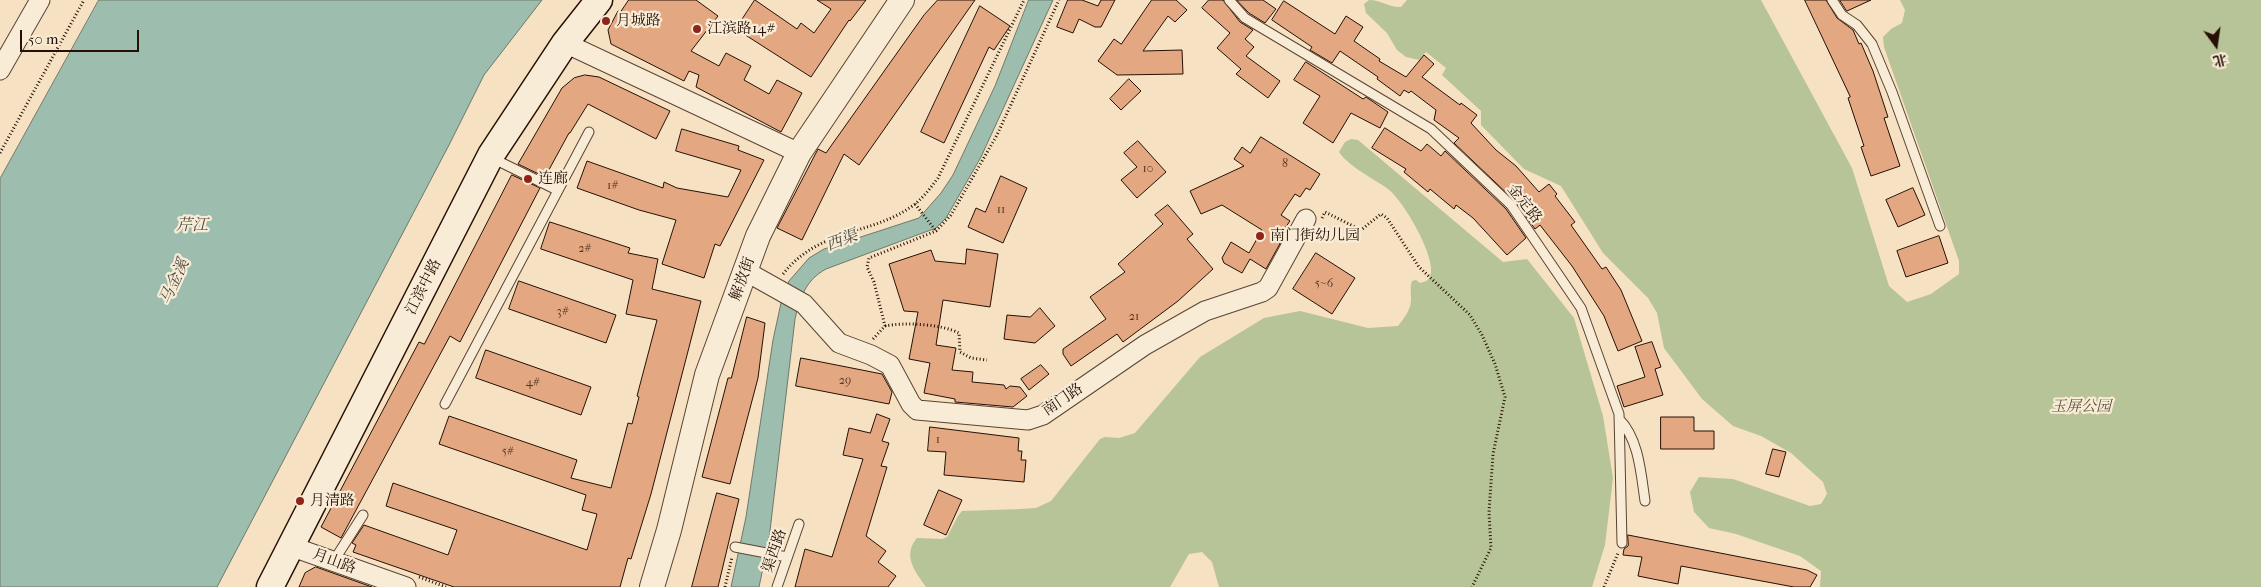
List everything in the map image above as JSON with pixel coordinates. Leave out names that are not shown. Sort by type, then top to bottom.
[{"type":"main road","name":"江滨中路","points":[[270,587],[490,157],[566,43],[599,0]]},
{"type":"street","points":[[0,70],[40,0]]},
{"type":"street","name":"解放街","points":[[652,587],[669,530],[707,375],[758,236],[799,153],[902,0]]},
{"type":"street","points":[[566,43],[799,153]]},
{"type":"street","name":"南门路","points":[[746,272],[804,304],[839,343],[886,362],[894,369],[911,404],[917,410],[1028,420],[1036,418],[1145,345],[1205,311],[1262,292],[1268,288],[1306,219]]},
{"type":"street","name":"月山路","points":[[290,546],[406,587]]},
{"type":"lane","name":"金定路","points":[[1229,0],[1245,18],[1432,129],[1512,205],[1581,308],[1619,419],[1622,543]]},
{"type":"lane","points":[[1832,0],[1842,14],[1857,25],[1872,44],[1892,92],[1940,226]]},
{"type":"lane","points":[[445,404],[589,132]]},
{"type":"lane","points":[[490,157],[557,190]]},
{"type":"lane","points":[[1619,419],[1630,432],[1640,466],[1645,501]]},
{"type":"lane","points":[[333,562],[362,515]]},
{"type":"lane","name":"渠西路","points":[[777,587],[799,524]]},
{"type":"lane","points":[[735,546],[787,558]]},
{"type":"path","points":[[0,153],[84,0]]},
{"type":"path","points":[[774,286],[793,261],[806,251],[828,239],[894,216],[915,204],[928,192],[938,178],[1024,0]]},
{"type":"path","points":[[885,326],[874,282],[867,267],[869,258],[936,231],[951,215],[997,135],[1060,0]]},
{"type":"path","points":[[915,204],[936,231]]},
{"type":"path","points":[[1306,219],[1317,225],[1325,212],[1361,230],[1382,214],[1387,218],[1418,267],[1470,315],[1492,356],[1506,397],[1493,454],[1490,512],[1491,548],[1472,587]]},
{"type":"path","points":[[860,350],[885,326],[909,324],[951,328],[959,333],[960,352],[971,358],[986,360]]},
{"type":"path","points":[[1604,587],[1622,543]]},
{"type":"path","points":[[725,587],[735,546]]},
{"type":"green space","name":"玉屏公园","points":[[1369,0],[1401,7],[1407,0],[1761,0],[1852,168],[1889,286],[1907,302],[1931,294],[1959,274],[1959,261],[1884,47],[1883,37],[1891,29],[1902,23],[1905,10],[1900,0],[2261,0],[2261,587],[1820,587],[1821,571],[1800,556],[1736,534],[1709,528],[1694,512],[1690,492],[1699,477],[1733,479],[1810,506],[1821,504],[1827,494],[1823,482],[1791,453],[1761,436],[1733,426],[1702,399],[1664,348],[1657,313],[1648,298],[1603,253],[1561,186],[1524,169],[1481,125],[1481,111],[1442,75],[1446,68],[1426,52],[1419,60],[1406,57],[1397,50],[1387,33],[1366,13],[1364,4]]},
{"type":"green space","points":[[1351,139],[1358,140],[1503,262],[1527,259],[1574,318],[1603,416],[1613,478],[1605,545],[1592,587],[1219,587],[1212,562],[1202,552],[1189,554],[1170,587],[926,587],[914,569],[910,557],[917,538],[942,539],[947,537],[962,511],[1036,508],[1051,501],[1100,439],[1105,437],[1119,438],[1135,433],[1200,357],[1264,318],[1300,311],[1368,328],[1398,326],[1409,309],[1412,281],[1416,280],[1420,283],[1430,277],[1429,257],[1418,230],[1394,195],[1355,167],[1339,152],[1345,142]]},
{"type":"water","name":"芹江","points":[[99,0],[542,0],[484,75],[217,587],[0,587],[0,179]]},
{"type":"water","points":[[1029,0],[1053,0],[981,157],[946,218],[936,228],[826,269],[813,278],[805,290],[795,319],[769,539],[759,587],[731,587],[746,517],[773,340],[781,303],[789,281],[809,258],[824,249],[919,218],[941,193],[953,175],[995,86]]},
{"type":"building","points":[[629,0],[696,0],[718,16],[691,51],[719,66],[726,53],[751,66],[744,80],[769,94],[777,80],[802,93],[781,132],[696,87],[699,75],[689,71],[684,81],[611,44],[608,30],[618,11],[620,12]]},
{"type":"building","points":[[755,0],[797,29],[801,23],[814,33],[831,9],[817,0],[866,0],[849,20],[811,77],[736,29]]},
{"type":"building","points":[[938,0],[975,0],[859,165],[844,154],[802,240],[777,228],[818,149],[826,153],[924,15]]},
{"type":"building","points":[[1068,0],[1082,0],[1098,6],[1101,0],[1115,0],[1101,27],[1095,27],[1079,19],[1073,33],[1057,27]]},
{"type":"building","points":[[1152,0],[1176,0],[1187,10],[1175,22],[1168,16],[1143,51],[1182,50],[1183,74],[1117,75],[1098,61],[1114,39],[1121,44]]},
{"type":"building","points":[[1209,0],[1223,0],[1240,22],[1253,30],[1245,39],[1254,47],[1246,56],[1280,81],[1268,98],[1236,74],[1241,69],[1217,48],[1230,33],[1202,8]]},
{"type":"building","points":[[1237,0],[1263,0],[1276,9],[1265,23],[1249,13]]},
{"type":"building","points":[[1805,0],[1826,0],[1837,18],[1853,30],[1859,44],[1861,43],[1873,71],[1888,117],[1884,118],[1900,166],[1871,176],[1861,147],[1864,146],[1848,98],[1850,97]]},
{"type":"building","points":[[1840,0],[1871,0],[1847,11]]},
{"type":"building","points":[[1284,1],[1335,34],[1346,16],[1363,27],[1354,41],[1380,59],[1379,61],[1406,77],[1424,55],[1434,64],[1422,77],[1477,115],[1471,123],[1496,150],[1516,166],[1539,192],[1549,184],[1557,194],[1555,196],[1575,222],[1571,225],[1602,269],[1606,267],[1621,290],[1642,341],[1618,351],[1604,316],[1572,266],[1540,225],[1535,229],[1515,201],[1454,143],[1459,138],[1434,120],[1436,110],[1411,91],[1409,93],[1404,90],[1400,96],[1377,79],[1378,77],[1340,51],[1332,63],[1310,50],[1312,47],[1272,20]]},
{"type":"building","points":[[980,6],[1010,26],[994,50],[989,47],[944,143],[921,132]]},
{"type":"building","points":[[1306,62],[1363,99],[1366,97],[1388,112],[1380,128],[1351,113],[1333,143],[1303,123],[1320,96],[1294,80]]},
{"type":"building","points":[[585,75],[599,77],[670,111],[656,139],[588,104],[569,133],[545,177],[518,164],[562,88],[574,78]]},
{"type":"building","points":[[1129,79],[1141,91],[1121,110],[1110,99]]},
{"type":"building","points":[[1385,128],[1421,151],[1427,144],[1441,156],[1445,151],[1506,209],[1526,238],[1507,255],[1473,218],[1456,205],[1454,209],[1430,189],[1428,192],[1404,172],[1406,169],[1372,148]]},
{"type":"building","points":[[682,129],[739,146],[738,150],[764,160],[720,246],[715,244],[704,278],[662,264],[676,220],[639,210],[577,188],[587,161],[663,188],[664,182],[677,188],[728,197],[741,170],[676,151]]},
{"type":"building","points":[[1261,137],[1320,174],[1310,190],[1306,188],[1300,197],[1295,194],[1281,215],[1290,221],[1285,228],[1288,229],[1266,269],[1250,259],[1242,273],[1224,263],[1222,258],[1231,242],[1249,253],[1262,230],[1222,205],[1201,214],[1190,191],[1244,166],[1234,159],[1242,147],[1250,153]]},
{"type":"building","points":[[1138,141],[1166,172],[1137,198],[1121,180],[1137,167],[1124,153]]},
{"type":"building","points":[[512,175],[540,188],[460,342],[450,336],[341,538],[321,527],[419,342],[424,344]]},
{"type":"building","points":[[1001,176],[1027,188],[1003,243],[968,227],[976,208],[985,212]]},
{"type":"building","points":[[1913,188],[1925,215],[1898,227],[1886,200]]},
{"type":"building","points":[[1168,205],[1193,234],[1187,239],[1213,269],[1178,301],[1123,342],[1117,334],[1071,366],[1063,354],[1063,349],[1106,319],[1090,297],[1125,272],[1118,264],[1163,224],[1155,215]]},
{"type":"building","points":[[550,222],[630,248],[628,253],[658,259],[652,289],[701,301],[651,494],[631,559],[628,558],[620,587],[454,587],[353,552],[356,545],[352,543],[364,525],[448,555],[457,530],[386,506],[393,483],[587,550],[597,514],[582,510],[586,495],[439,444],[449,416],[577,460],[571,478],[611,488],[628,423],[632,424],[639,397],[637,396],[657,320],[626,314],[633,280],[541,249]]},
{"type":"building","points":[[1939,236],[1948,263],[1906,277],[1897,251]]},
{"type":"building","points":[[967,249],[998,254],[990,307],[943,300],[936,345],[956,348],[952,370],[973,372],[972,382],[1004,385],[1006,389],[1010,386],[1020,387],[1027,396],[1013,407],[955,402],[955,399],[924,393],[930,363],[909,359],[918,312],[904,311],[889,264],[931,250],[935,261],[965,264]]},
{"type":"building","points":[[1316,253],[1355,278],[1332,314],[1293,289]]},
{"type":"building","points":[[519,281],[616,315],[606,343],[509,309]]},
{"type":"building","points":[[1040,308],[1055,326],[1035,343],[1004,339],[1007,315],[1030,317]]},
{"type":"building","points":[[747,317],[765,323],[758,378],[730,484],[702,477],[728,378],[731,378]]},
{"type":"building","points":[[1652,342],[1661,367],[1655,369],[1663,395],[1624,407],[1617,386],[1645,377],[1635,347]]},
{"type":"building","points":[[486,350],[591,387],[581,415],[476,378]]},
{"type":"building","points":[[801,358],[882,374],[892,392],[889,404],[796,386]]},
{"type":"building","points":[[1041,365],[1049,374],[1029,390],[1021,379]]},
{"type":"building","points":[[877,414],[890,419],[882,441],[889,443],[881,466],[887,467],[866,536],[886,551],[878,562],[896,576],[888,587],[795,587],[805,549],[832,557],[863,459],[843,455],[849,428],[870,433]]},
{"type":"building","points":[[1661,417],[1694,417],[1694,431],[1714,431],[1714,449],[1661,449]]},
{"type":"building","points":[[930,427],[1019,438],[1018,451],[1022,451],[1021,460],[1026,460],[1024,482],[944,475],[946,452],[928,451]]},
{"type":"building","points":[[1773,449],[1786,452],[1779,477],[1766,474]]},
{"type":"building","points":[[939,490],[962,500],[946,535],[924,525]]},
{"type":"building","points":[[717,493],[739,499],[718,587],[692,587]]},
{"type":"building","points":[[1628,535],[1807,570],[1817,575],[1810,587],[1794,587],[1681,566],[1678,584],[1638,576],[1642,557],[1623,555],[1624,549],[1628,546]]},
{"type":"building","points":[[316,567],[372,587],[299,587],[305,573]]},
{"type":"place","name":"月城路","points":[[606,21]]},
{"type":"place","name":"江滨路14#","points":[[697,29]]},
{"type":"place","name":"连廊","points":[[528,179]]},
{"type":"place","name":"南门街幼儿园","points":[[1260,236]]},
{"type":"place","name":"月清路","points":[[300,501]]},
{"type":"water label","name":"西渠","points":[[842,241]]},
{"type":"water label","name":"马金溪","points":[[175,282]]}]
